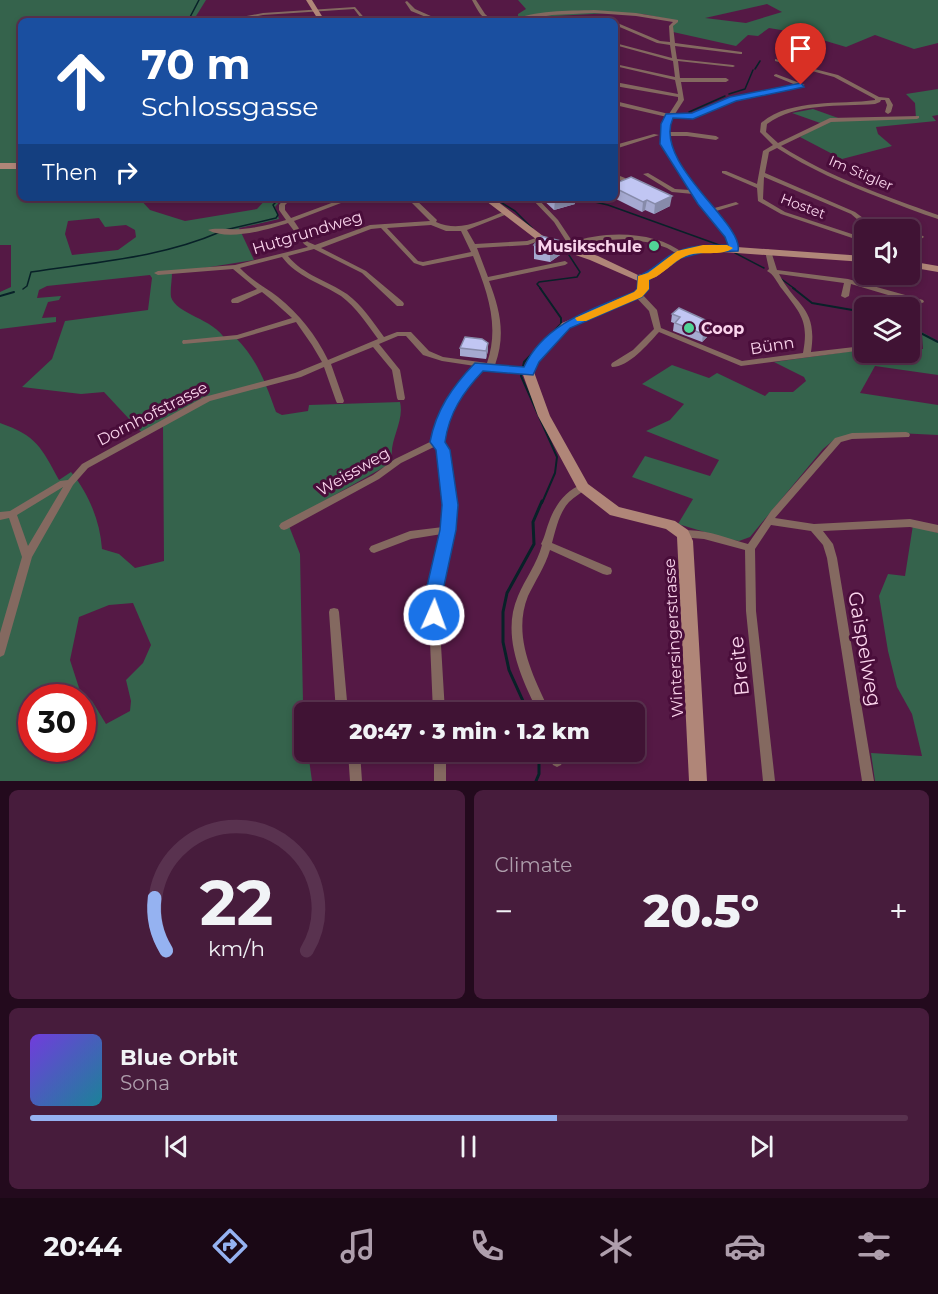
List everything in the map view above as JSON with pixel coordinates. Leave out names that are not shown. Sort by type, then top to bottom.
[{"type":"street","points":[[309,0],[320,18]]},
{"type":"street","points":[[355,8],[358,0]]},
{"type":"street","points":[[474,0],[487,18]]},
{"type":"street","points":[[407,2],[413,10],[433,18]]},
{"type":"street","points":[[255,18],[313,10],[355,8]]},
{"type":"street","points":[[355,8],[363,18]]},
{"type":"street","points":[[600,13],[607,18]]},
{"type":"street","points":[[536,18],[564,14],[600,13],[642,15],[676,21],[671,26],[680,96],[679,106],[669,116],[664,134],[665,144],[695,192],[730,236],[730,248]]},
{"type":"street","points":[[564,14],[569,18]]},
{"type":"street","points":[[618,24],[648,38],[740,53]]},
{"type":"street","points":[[618,45],[674,59],[733,66]]},
{"type":"street","points":[[777,60],[836,76],[878,98],[889,100],[888,112]]},
{"type":"street","points":[[618,65],[678,80],[726,80]]},
{"type":"street","points":[[618,104],[669,116],[693,116],[733,98],[801,85],[776,75]]},
{"type":"street","points":[[618,85],[680,96]]},
{"type":"street","points":[[878,98],[875,102],[826,105],[774,116],[767,119],[763,126],[766,138],[776,146],[824,122],[838,118],[917,117]]},
{"type":"street","points":[[664,134],[716,138]]},
{"type":"street","points":[[618,146],[656,135]]},
{"type":"street","name":"Hostet","points":[[776,146],[763,156],[759,197],[774,209],[854,237]]},
{"type":"street","name":"Im Stigler","points":[[776,146],[858,187],[938,217]]},
{"type":"street","points":[[0,166],[18,166]]},
{"type":"street","points":[[724,172],[760,187]]},
{"type":"street","points":[[646,174],[674,191],[695,192]]},
{"type":"street","points":[[763,174],[853,213],[858,219]]},
{"type":"street","points":[[618,177],[623,179]]},
{"type":"street","points":[[286,201],[282,205],[282,210],[312,247],[364,272],[400,304]]},
{"type":"street","points":[[218,231],[289,220],[343,201]]},
{"type":"street","points":[[413,201],[434,220],[432,223]]},
{"type":"street","points":[[492,201],[539,239],[594,258],[632,277],[643,279],[681,254],[730,248],[854,258]]},
{"type":"street","points":[[537,201],[556,221],[569,241],[565,248]]},
{"type":"street","points":[[710,211],[736,204]]},
{"type":"street","points":[[490,367],[496,350],[497,316],[474,250],[463,229],[508,212]]},
{"type":"street","name":"Hutgrundweg","points":[[158,273],[235,267],[312,247],[361,229],[432,223],[446,229],[463,229]]},
{"type":"street","points":[[382,226],[416,262],[423,264],[474,250],[528,243],[539,239]]},
{"type":"street","points":[[565,248],[595,237],[612,235],[665,246],[681,254]]},
{"type":"street","points":[[768,251],[772,272],[804,312],[810,327],[807,354]]},
{"type":"street","points":[[284,255],[299,268],[343,294],[356,305],[396,370],[401,398]]},
{"type":"street","points":[[484,280],[564,263]]},
{"type":"street","points":[[920,266],[938,269]]},
{"type":"street","points":[[235,267],[298,319],[328,363],[340,401]]},
{"type":"street","points":[[772,272],[848,281],[904,297]]},
{"type":"street","points":[[523,372],[566,325],[638,295],[643,289],[643,279]]},
{"type":"street","points":[[845,296],[848,281]]},
{"type":"street","points":[[235,301],[263,289]]},
{"type":"street","points":[[890,297],[892,293]]},
{"type":"street","points":[[615,365],[636,352],[657,329],[653,310],[638,295]]},
{"type":"street","points":[[186,342],[238,337],[298,319]]},
{"type":"street","name":"Bünn","points":[[657,329],[735,363],[750,364],[854,349]]},
{"type":"street","name":"Dornhofstrasse","points":[[0,652],[27,556],[70,483],[85,466],[103,454],[207,399],[298,375],[397,334],[408,334],[426,353],[442,359],[523,372]]},
{"type":"street","points":[[439,702],[434,595],[448,530],[450,505],[443,450],[438,442],[441,422],[449,404],[458,389],[480,366]]},
{"type":"street","name":"Wintersingerstrasse","points":[[523,372],[543,416],[583,487],[615,511],[670,525],[683,534],[687,548],[698,781]]},
{"type":"street","points":[[683,534],[704,535],[750,548],[809,472],[838,441],[852,436],[906,435]]},
{"type":"street","name":"Weissweg","points":[[284,526],[366,483],[398,461],[438,442]]},
{"type":"street","points":[[0,516],[12,514],[63,483],[70,483]]},
{"type":"street","points":[[539,702],[528,681],[519,652],[517,628],[521,603],[546,544],[553,517],[569,494],[583,487]]},
{"type":"street","points":[[12,514],[27,556]]},
{"type":"street","points":[[769,521],[813,528],[910,523],[938,529]]},
{"type":"street","name":"Gaispelweg","points":[[813,528],[828,544],[832,558],[868,781]]},
{"type":"street","points":[[374,549],[418,533],[448,530]]},
{"type":"street","points":[[546,544],[607,571]]},
{"type":"street","name":"Breite","points":[[750,548],[752,622],[769,781]]},
{"type":"street","points":[[334,612],[341,702]]},
{"type":"street","points":[[355,762],[356,781]]},
{"type":"street","points":[[440,762],[440,781]]},
{"type":"green space","points":[[0,0],[206,0],[195,18],[18,18],[18,165],[0,165]]},
{"type":"green space","points":[[518,0],[938,0],[938,43],[914,49],[875,35],[846,47],[799,33],[769,28],[758,36],[748,35],[736,46],[673,32],[673,20],[643,14],[611,13],[518,18],[518,14],[526,9]],"holes":[[[767,4],[782,12],[746,23],[705,18]]]},
{"type":"green space","points":[[938,89],[938,115],[932,116],[936,121],[876,127],[878,134],[892,146],[842,159],[800,137],[823,124],[792,113],[813,109],[841,119],[916,119],[915,103],[906,94]]},
{"type":"green space","points":[[0,167],[18,168],[18,201],[142,201],[150,210],[185,221],[257,209],[264,201],[280,201],[275,207],[279,219],[239,228],[254,260],[172,273],[171,297],[180,308],[213,326],[225,339],[236,338],[244,346],[256,364],[276,412],[282,415],[308,411],[309,405],[400,402],[400,417],[392,447],[393,462],[317,505],[289,526],[300,554],[303,702],[294,702],[294,762],[309,762],[312,781],[0,781],[0,423],[22,433],[37,444],[59,480],[71,472],[92,508],[99,528],[102,549],[119,554],[135,568],[164,561],[163,426],[144,435],[104,392],[81,394],[22,387],[52,359],[65,321],[148,310],[152,278],[150,275],[47,286],[39,290],[37,298],[61,296],[59,300],[48,302],[42,318],[56,317],[56,322],[0,329],[0,292],[11,287],[11,245],[0,245]],"holes":[[[99,218],[105,227],[126,225],[135,230],[136,237],[118,250],[72,255],[65,234],[68,221]],[[133,603],[151,645],[143,663],[126,680],[131,701],[130,711],[106,724],[96,708],[96,762],[18,762],[18,684],[78,684],[70,660],[79,617],[109,605]]]},
{"type":"green space","points":[[920,331],[938,341],[938,375],[875,366],[860,393],[938,405],[938,435],[897,433],[835,439],[823,449],[750,537],[739,541],[678,524],[693,499],[632,477],[645,456],[710,476],[719,460],[646,431],[670,420],[684,404],[642,384],[672,365],[709,378],[717,373],[765,396],[769,392],[793,392],[806,381],[804,377],[774,362],[854,351],[854,363],[920,363],[920,349],[923,349]]},
{"type":"green space","points":[[913,525],[938,533],[938,781],[875,781],[871,753],[922,756],[912,714],[897,687],[888,651],[879,596],[888,574],[905,576]]},
{"type":"building","points":[[631,177],[672,196],[655,204],[647,200],[643,202],[618,190],[619,182]]},
{"type":"building","points":[[541,236],[561,241],[550,247],[534,245]]},
{"type":"building","points":[[679,308],[714,324],[703,334],[675,323],[680,317],[672,314]]},
{"type":"building","points":[[465,337],[482,339],[488,343],[486,351],[460,348]]},
{"type":"waterway","points":[[190,18],[199,0]]},
{"type":"waterway","points":[[755,69],[760,61]]},
{"type":"waterway","points":[[729,94],[745,89],[753,70]]},
{"type":"waterway","points":[[689,112],[725,96]]},
{"type":"waterway","points":[[225,230],[276,218],[278,215],[273,205],[277,201]]},
{"type":"waterway","points":[[499,201],[515,211],[532,228]]},
{"type":"waterway","points":[[590,201],[608,205],[722,246]]},
{"type":"waterway","points":[[23,289],[27,286],[31,272],[151,253],[174,248],[220,232]]},
{"type":"waterway","points":[[541,289],[537,284],[539,282],[577,277],[580,272],[567,252]]},
{"type":"waterway","points":[[735,253],[764,268]]},
{"type":"waterway","points":[[780,278],[795,289]]},
{"type":"waterway","points":[[540,288],[561,318],[561,324],[524,362],[521,376],[557,457],[555,473],[542,503]]},
{"type":"waterway","points":[[793,288],[812,303],[854,310]]},
{"type":"waterway","points":[[0,296],[14,292]]},
{"type":"waterway","points":[[920,333],[938,342]]},
{"type":"waterway","points":[[523,702],[509,670],[503,642],[503,612],[507,593],[534,544],[533,522],[542,501]]},
{"type":"waterway","points":[[536,781],[539,774],[539,762]]},
{"type":"slow traffic","points":[[581,318],[638,295],[643,289],[643,279],[681,254],[709,248],[727,248]]},
{"type":"place","name":"Musikschule","points":[[654,246]]},
{"type":"place","name":"Coop","points":[[689,328]]},
{"type":"route","points":[[434,615],[434,595],[439,562],[448,530],[450,505],[443,450],[438,442],[441,422],[458,389],[480,366],[528,372],[533,361],[566,325],[638,295],[643,289],[643,279],[677,256],[709,248],[734,249],[730,236],[701,202],[665,144],[664,134],[669,116],[693,116],[733,98],[801,85]]}]
